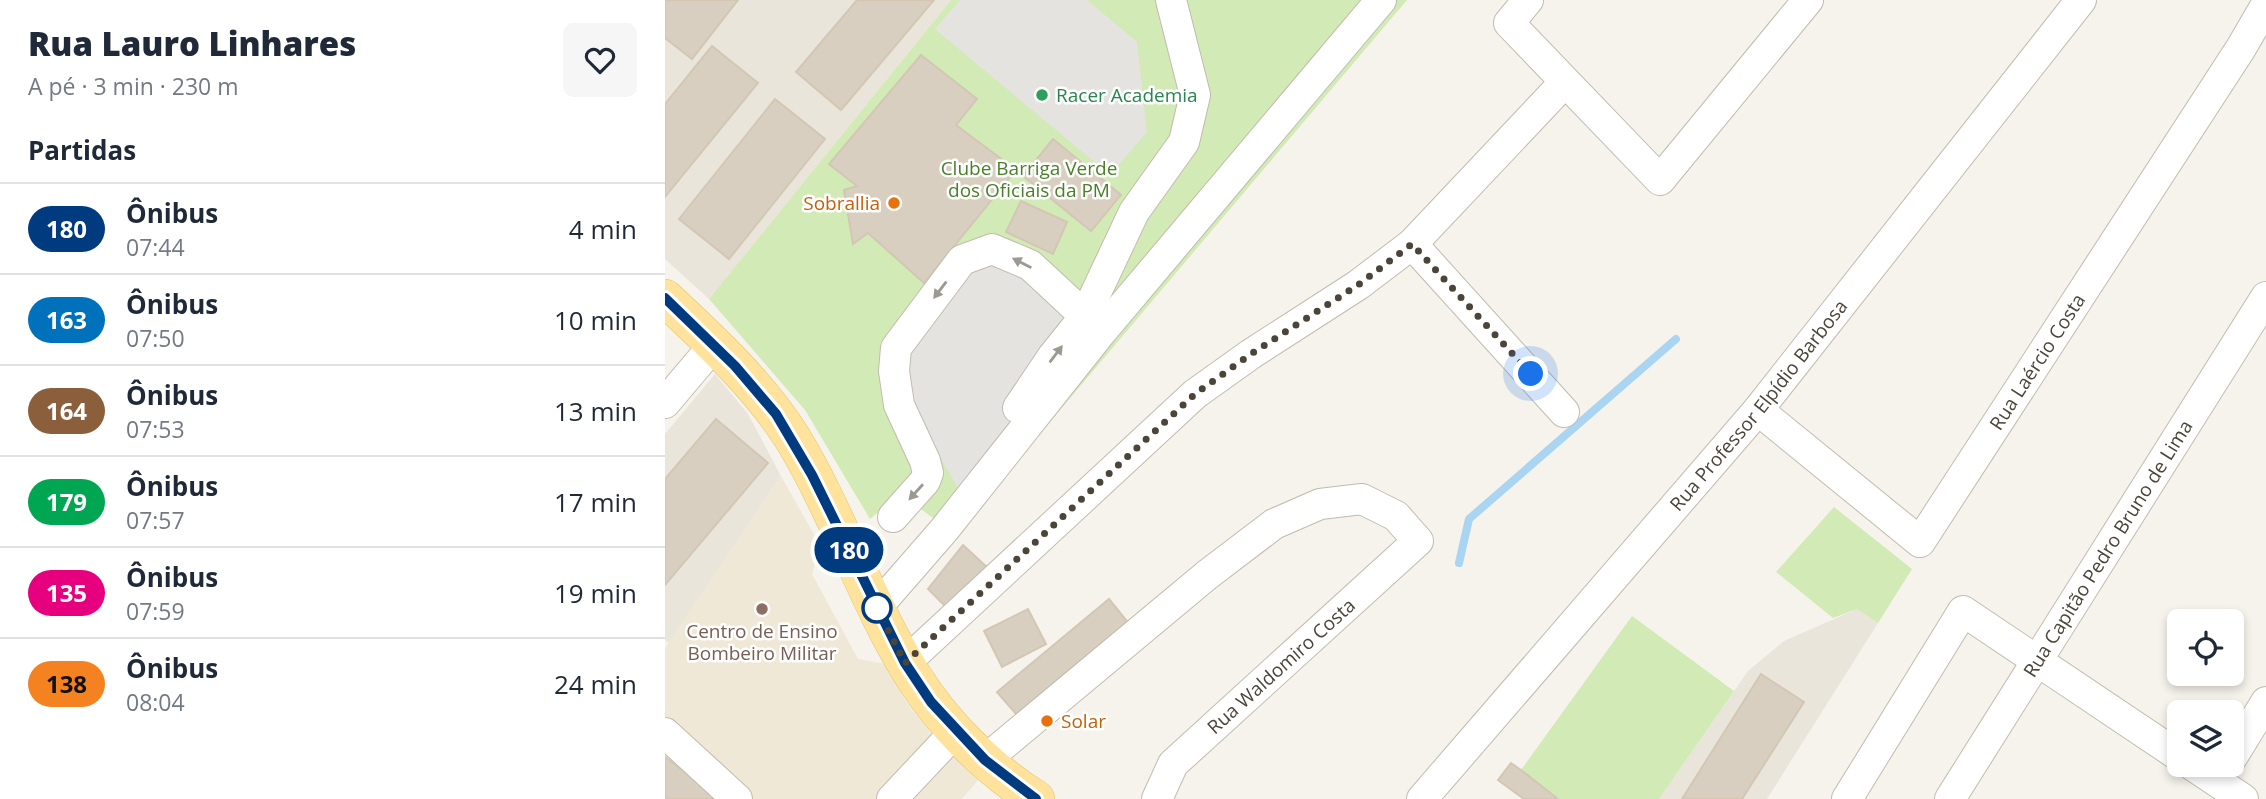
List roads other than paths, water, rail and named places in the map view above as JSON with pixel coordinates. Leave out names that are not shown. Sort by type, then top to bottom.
[{"type":"main road","points":[[665,298],[757,390],[793,440],[905,663],[931,702],[985,760],[1036,799]]},
{"type":"street","points":[[947,511],[1053,356],[1093,324],[1134,212],[1184,142],[1195,95],[1171,0]]},
{"type":"street","points":[[877,607],[943,530],[1093,324],[1381,0]]},
{"type":"street","points":[[1528,0],[1509,23],[1660,180],[1808,0]]},
{"type":"street","name":"Rua Professor Elpídio Barbosa","points":[[1422,799],[1758,410],[2081,0]]},
{"type":"street","name":"Rua Laércio Costa","points":[[1758,410],[1920,542],[2241,48],[2266,5]]},
{"type":"street","points":[[905,663],[1195,394],[1368,278],[1412,244],[1565,82]]},
{"type":"street","points":[[1412,244],[1564,412]]},
{"type":"street","points":[[893,517],[925,481],[928,473],[899,404],[894,371],[895,348],[962,260],[992,250],[1030,265],[1093,324]]},
{"type":"street","name":"Rua Capitão Pedro Bruno de Lima","points":[[1950,799],[2266,297]]},
{"type":"street","points":[[665,403],[714,345]]},
{"type":"street","name":"Rua Waldomiro Costa","points":[[985,760],[1207,575],[1274,524],[1320,504],[1362,499],[1396,516],[1418,541],[1173,764],[1157,799]]},
{"type":"street","points":[[1847,799],[1963,611],[2167,748]]},
{"type":"street","points":[[2244,737],[2266,702]]},
{"type":"street","points":[[892,799],[956,731]]},
{"type":"street","points":[[665,733],[737,799]]},
{"type":"street","points":[[2221,777],[2243,799]]},
{"type":"waterway","points":[[1459,563],[1469,519],[1676,339]]},
{"type":"place","name":"Racer Academia","points":[[1042,95]]},
{"type":"place","name":"Sobrallia","points":[[894,203]]},
{"type":"place","name":"Centro de Ensino Bombeiro Militar","points":[[762,609]]},
{"type":"place","name":"Solar","points":[[1047,721]]},
{"type":"park label","name":"Clube Barriga Verde dos Oficiais da PM","points":[[1029,179]]}]
